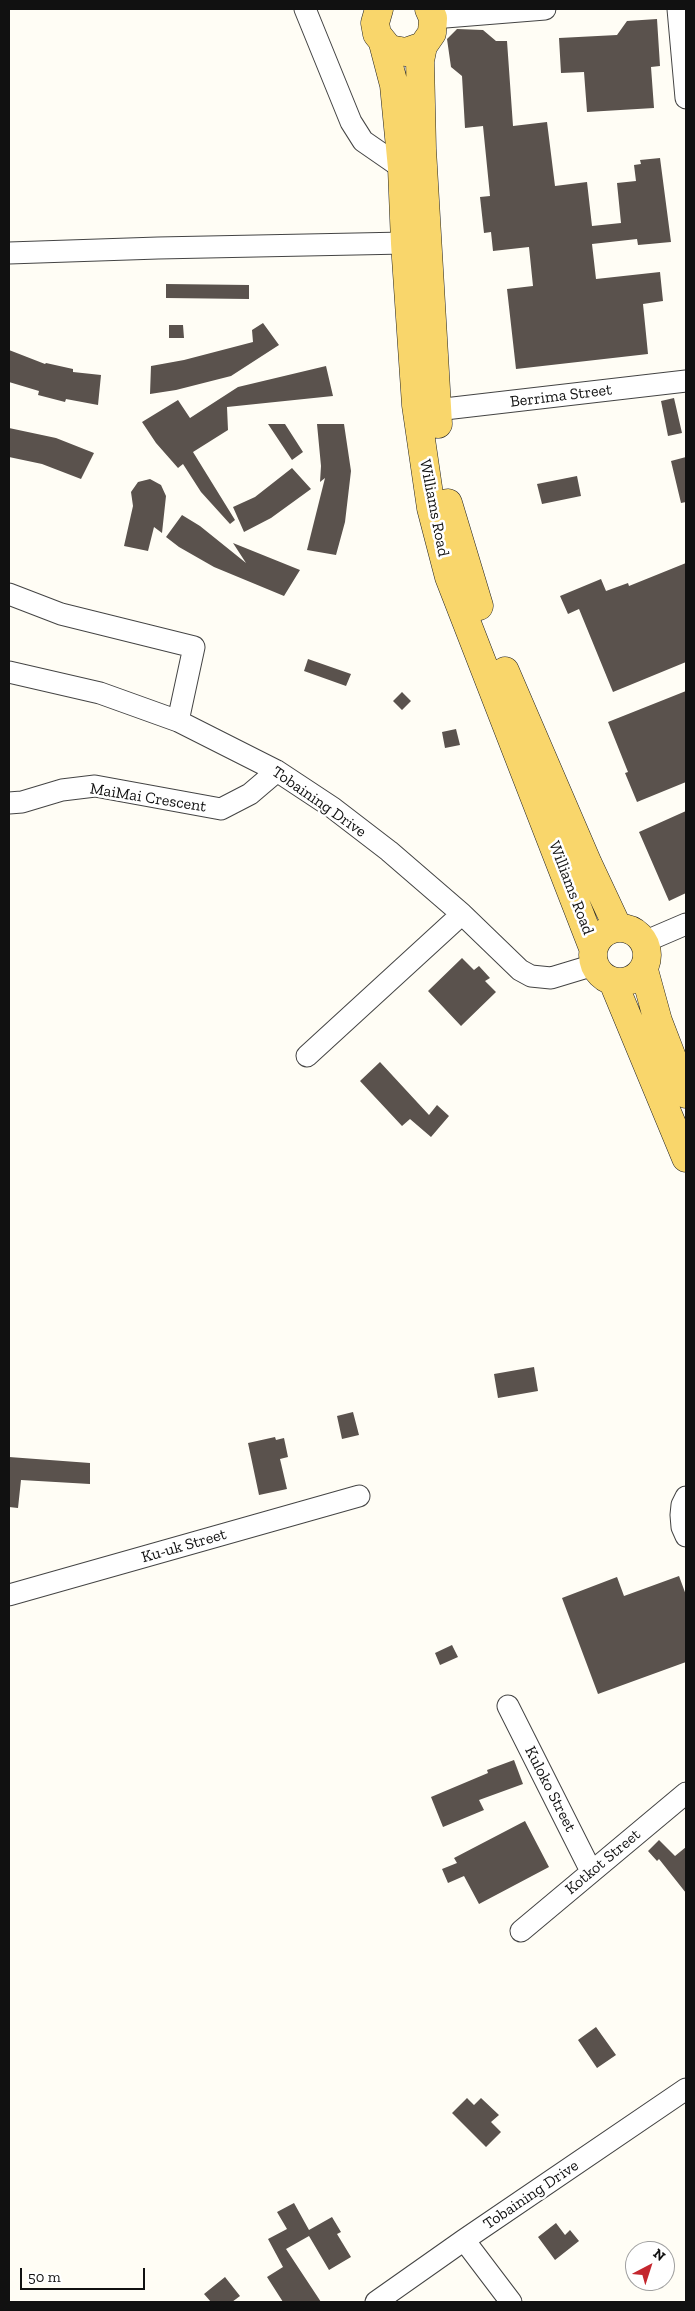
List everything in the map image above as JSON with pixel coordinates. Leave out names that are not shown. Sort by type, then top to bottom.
[{"type":"main road","name":"Williams Road","points":[[379,9],[375,23],[394,85],[402,168],[416,405],[431,508],[440,545],[449,577],[600,965],[686,1158]]},
{"type":"main road","name":"Williams Road","points":[[431,13],[432,33],[423,46],[420,77],[422,149],[436,410],[449,508],[483,615],[588,864],[618,928]]},
{"type":"main road","points":[[382,43],[389,49],[406,52],[423,46]]},
{"type":"main road","name":"Williams Road","points":[[600,965],[598,938],[608,930],[618,928],[633,931],[644,942]]},
{"type":"main road","points":[[644,942],[648,952],[644,970],[658,1021],[686,1094]]},
{"type":"main road","points":[[600,965],[624,983],[636,978],[644,970]]},
{"type":"street","points":[[306,9],[351,122],[363,141],[379,154],[402,168]]},
{"type":"street","points":[[431,13],[545,9]]},
{"type":"street","points":[[678,9],[686,98]]},
{"type":"street","points":[[9,253],[168,247],[405,243]]},
{"type":"street","name":"Berrima Street","points":[[436,410],[686,381]]},
{"type":"street","points":[[9,594],[61,614],[194,647],[178,721]]},
{"type":"street","name":"Tobaining Drive","points":[[9,672],[100,693],[178,721],[277,771],[333,808],[389,851],[462,914],[511,962],[531,976],[551,978],[600,965]]},
{"type":"street","name":"MaiMai Crescent","points":[[9,803],[22,802],[62,790],[95,786],[221,809],[250,794],[277,771]]},
{"type":"street","points":[[307,1056],[462,914]]},
{"type":"street","points":[[644,942],[686,924]]},
{"type":"street","name":"Ku-uk Street","points":[[9,1595],[359,1496]]},
{"type":"street","points":[[686,1496],[682,1505],[681,1515],[682,1527],[686,1536]]},
{"type":"street","name":"Kuloko Street","points":[[508,1706],[591,1872]]},
{"type":"street","name":"Kotkot Street","points":[[521,1931],[686,1793]]},
{"type":"street","name":"Tobaining Drive","points":[[376,2302],[686,2089]]},
{"type":"street","points":[[464,2240],[510,2302]]},
{"type":"building","points":[[657,19],[660,66],[651,67],[654,108],[587,112],[584,72],[561,73],[559,38],[617,35],[627,21]]},
{"type":"building","points":[[457,29],[483,30],[496,41],[507,41],[513,126],[547,122],[555,186],[587,182],[592,226],[621,223],[617,183],[636,181],[634,165],[641,164],[640,160],[660,158],[671,242],[638,245],[637,239],[592,244],[596,279],[660,272],[663,301],[643,304],[648,354],[516,369],[507,289],[533,286],[529,247],[493,251],[491,232],[484,233],[480,197],[490,196],[483,126],[465,128],[462,76],[451,67],[447,39]]},
{"type":"building","points":[[166,284],[249,285],[249,299],[166,298]]},
{"type":"building","points":[[263,323],[279,345],[231,376],[176,390],[150,394],[151,366],[184,360],[253,342],[252,330]]},
{"type":"building","points":[[169,325],[183,325],[184,338],[169,338]]},
{"type":"building","points":[[9,350],[45,364],[73,369],[73,372],[101,375],[98,405],[66,399],[65,402],[38,395],[39,391],[9,382]]},
{"type":"building","points":[[326,366],[333,396],[227,407],[228,430],[193,452],[235,520],[230,524],[201,492],[183,464],[178,468],[156,443],[142,422],[178,400],[190,418],[238,387]]},
{"type":"building","points":[[674,398],[682,433],[668,436],[661,401]]},
{"type":"building","points":[[268,424],[285,424],[303,452],[292,460]]},
{"type":"building","points":[[317,424],[344,424],[351,471],[345,522],[336,555],[307,550],[325,478],[320,482],[321,466]]},
{"type":"building","points":[[9,428],[56,438],[94,453],[81,479],[42,464],[9,457]]},
{"type":"building","points":[[686,457],[686,502],[681,503],[671,461]]},
{"type":"building","points":[[292,468],[311,489],[271,518],[244,532],[233,507],[255,497]]},
{"type":"building","points":[[577,476],[581,496],[542,504],[537,484]]},
{"type":"building","points":[[150,479],[161,485],[166,496],[162,533],[154,527],[148,551],[124,546],[133,506],[131,492],[138,482]]},
{"type":"building","points":[[182,515],[200,526],[246,563],[233,543],[300,570],[284,596],[214,567],[179,547],[166,537]]},
{"type":"building","points":[[686,563],[686,662],[613,692],[579,609],[568,614],[560,596],[601,579],[606,591],[628,583],[629,586]]},
{"type":"building","points":[[308,659],[351,674],[346,686],[304,671]]},
{"type":"building","points":[[686,691],[686,782],[637,802],[625,773],[628,772],[608,722]]},
{"type":"building","points":[[402,692],[411,701],[402,710],[393,701]]},
{"type":"building","points":[[456,729],[460,745],[445,748],[442,732]]},
{"type":"building","points":[[686,811],[686,893],[669,901],[639,832]]},
{"type":"building","points":[[462,958],[474,970],[479,966],[490,978],[485,981],[496,992],[461,1026],[428,991]]},
{"type":"building","points":[[380,1062],[429,1115],[437,1105],[449,1116],[431,1137],[410,1119],[402,1126],[360,1081]]},
{"type":"building","points":[[534,1367],[538,1391],[498,1398],[494,1374]]},
{"type":"building","points":[[353,1412],[359,1435],[342,1439],[337,1416]]},
{"type":"building","points":[[275,1437],[276,1440],[284,1438],[288,1457],[280,1459],[287,1489],[259,1495],[248,1443]]},
{"type":"building","points":[[9,1457],[90,1463],[90,1484],[21,1480],[18,1508],[9,1507]]},
{"type":"building","points":[[679,1576],[686,1595],[686,1662],[598,1694],[562,1598],[617,1577],[624,1596]]},
{"type":"building","points":[[452,1645],[458,1657],[440,1665],[435,1653]]},
{"type":"building","points":[[514,1760],[523,1784],[479,1800],[484,1810],[443,1827],[431,1797],[488,1773],[487,1770]]},
{"type":"building","points":[[525,1821],[549,1867],[479,1904],[464,1876],[448,1883],[442,1869],[457,1863],[454,1858]]},
{"type":"building","points":[[659,1840],[675,1856],[686,1847],[686,1893],[659,1859],[657,1861],[648,1851]]},
{"type":"building","points":[[596,2027],[616,2055],[597,2068],[578,2040]]},
{"type":"building","points":[[467,2098],[474,2105],[481,2098],[499,2115],[491,2122],[501,2132],[486,2147],[452,2113]]},
{"type":"building","points":[[294,2203],[309,2230],[332,2217],[341,2232],[337,2234],[351,2257],[329,2270],[309,2236],[286,2249],[321,2302],[283,2302],[267,2277],[283,2267],[268,2239],[287,2229],[277,2212]]},
{"type":"building","points":[[556,2223],[565,2235],[570,2230],[579,2241],[555,2260],[538,2237]]},
{"type":"building","points":[[225,2277],[240,2296],[232,2302],[211,2302],[204,2294]]}]
